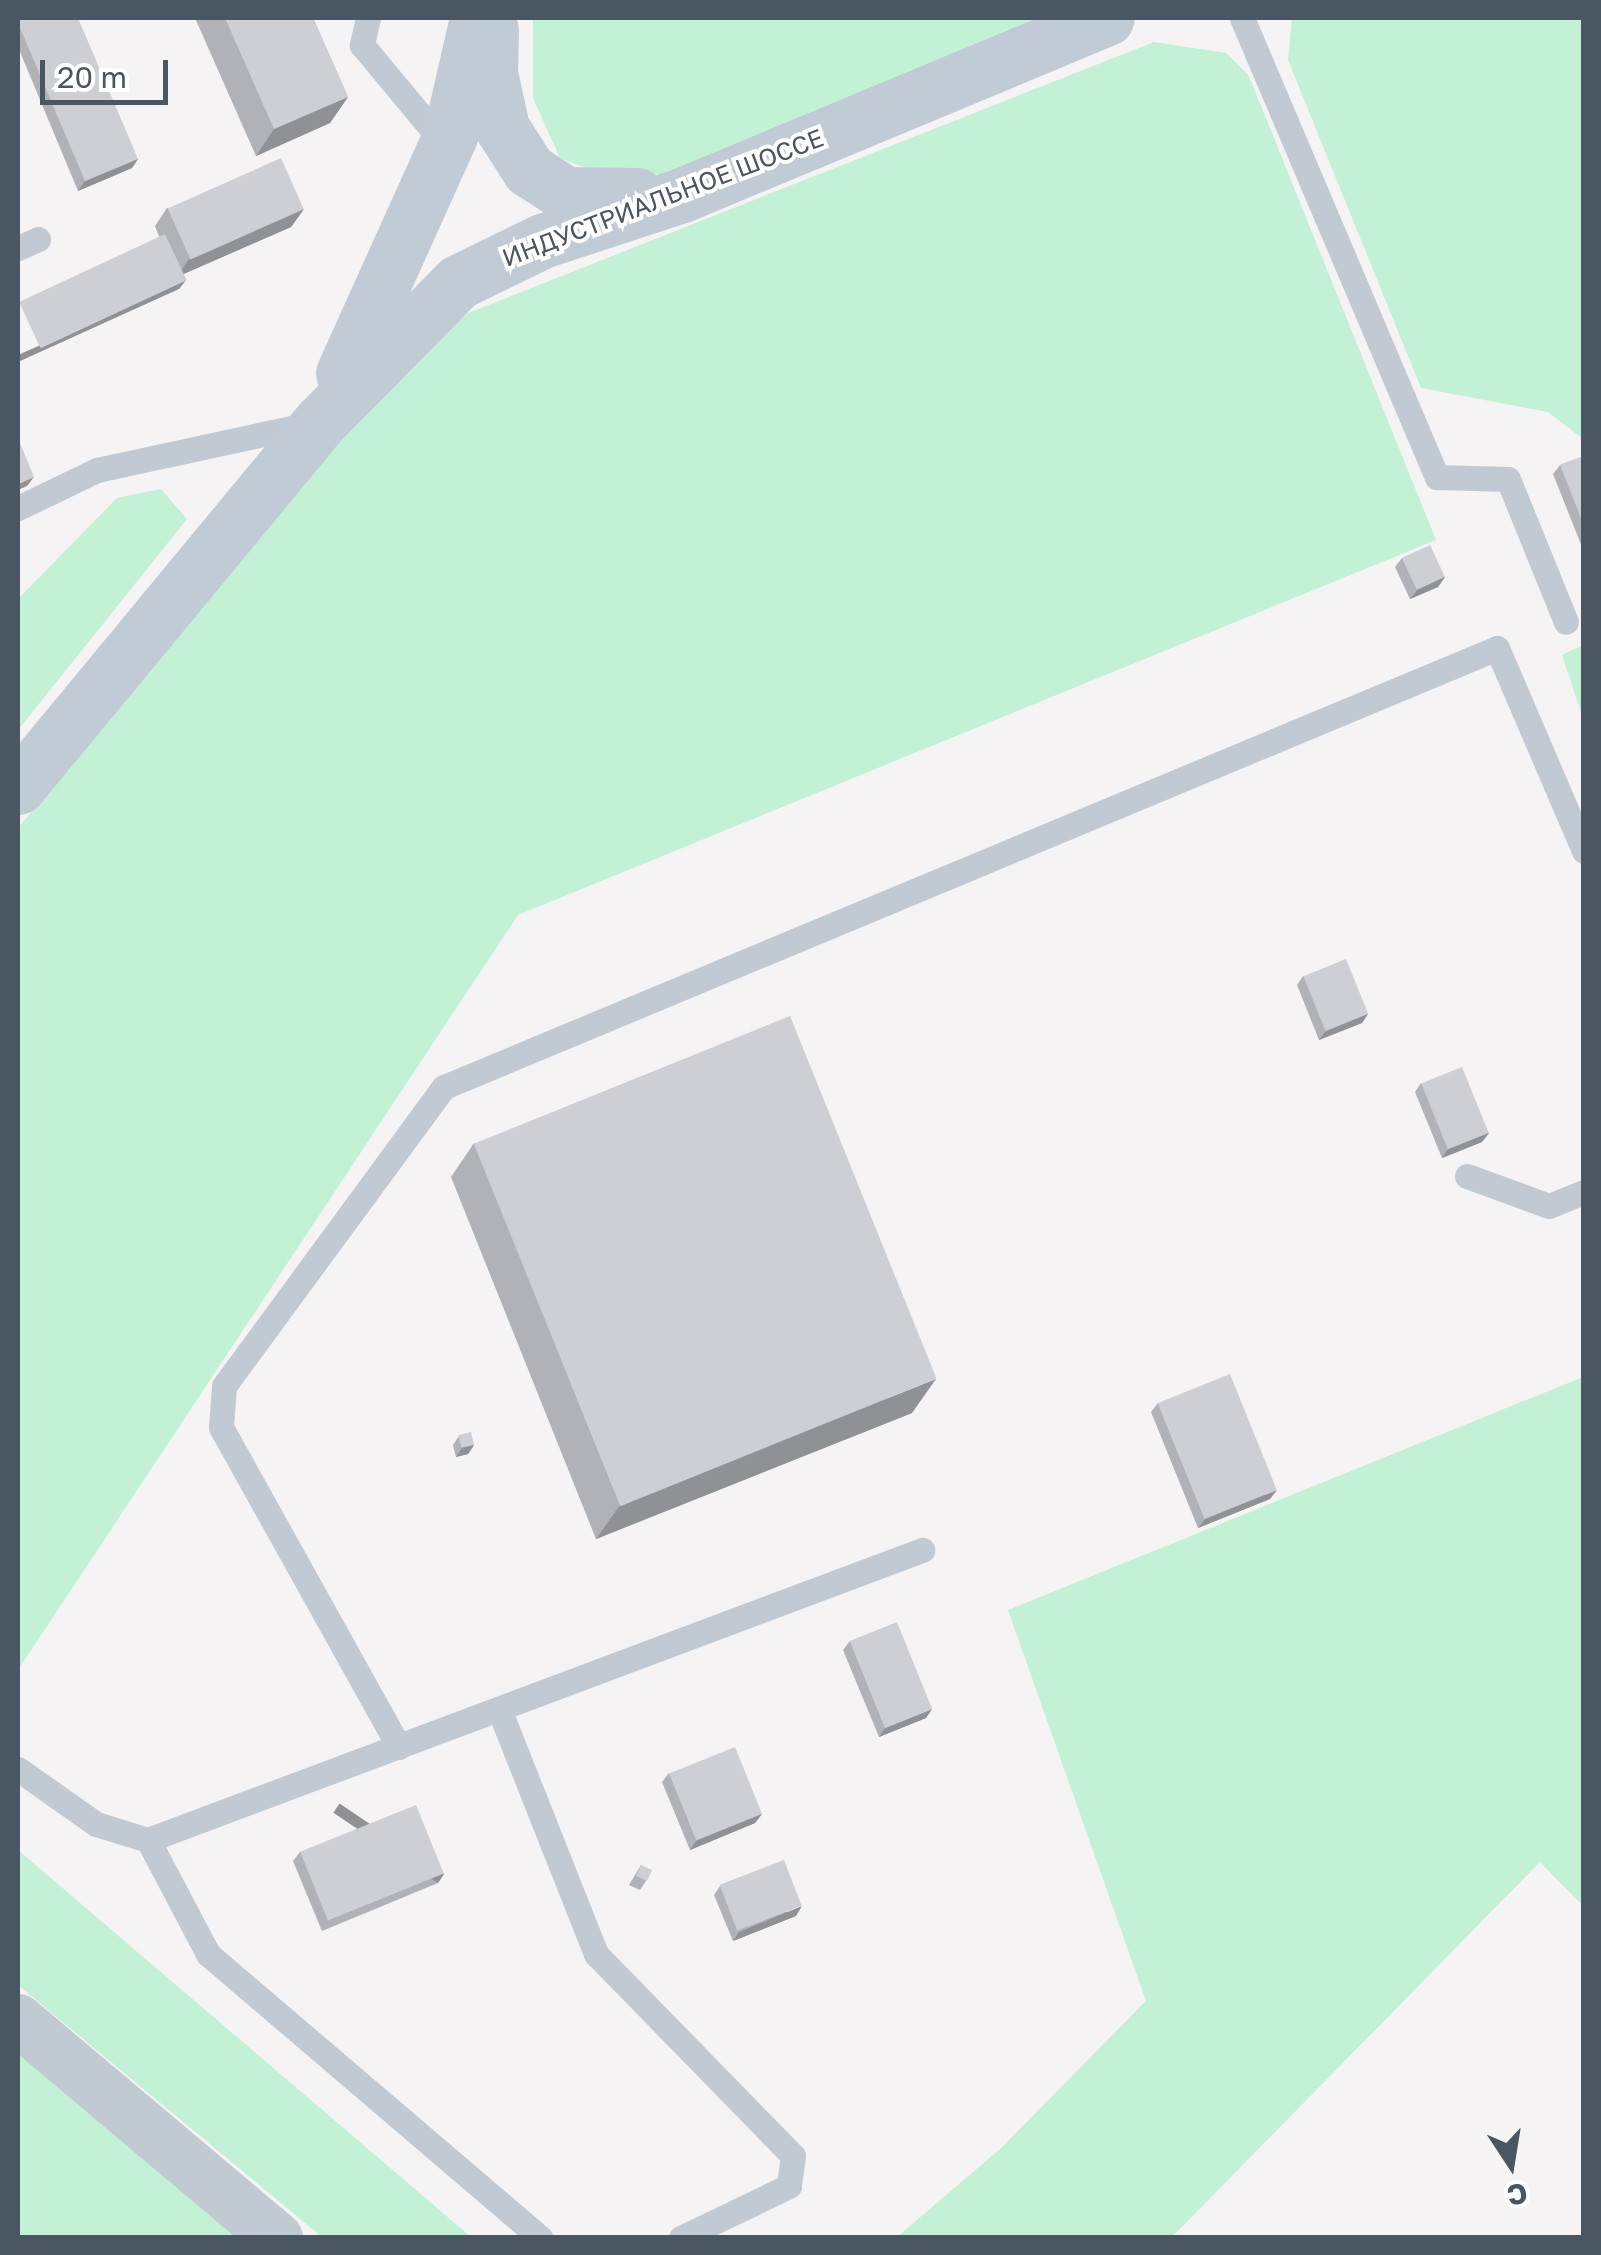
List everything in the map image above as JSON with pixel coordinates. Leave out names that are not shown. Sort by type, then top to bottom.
[{"type":"main road","name":"ИНДУСТРИАЛЬНОЕ ШОССЕ","points":[[320,422],[446,146],[477,18]]},
{"type":"main road","points":[[491,18],[490,73],[502,128],[529,170],[566,194],[682,196]]},
{"type":"main road","name":"ИНДУСТРИАЛЬНОЕ ШОССЕ","points":[[18,787],[320,422],[458,282],[542,240],[682,196],[1107,18]]},
{"type":"street","points":[[18,2020],[278,2238]]},
{"type":"lane","points":[[368,18],[362,46],[446,146]]},
{"type":"lane","points":[[1242,18],[1437,476],[1508,479],[1566,622]]},
{"type":"lane","points":[[18,508],[97,470],[320,422]]},
{"type":"lane","points":[[399,1747],[221,1427],[224,1386],[444,1088],[1497,648],[1584,851]]},
{"type":"lane","points":[[1468,1176],[1549,1206],[1584,1192]]},
{"type":"lane","points":[[18,1769],[96,1824],[148,1840],[922,1550]]},
{"type":"lane","points":[[499,1709],[596,1954],[793,2156],[789,2186],[681,2238]]},
{"type":"lane","points":[[148,1840],[208,1954],[540,2238]]},
{"type":"green space","points":[[533,18],[1046,18],[671,174],[601,174],[560,158],[533,98]]},
{"type":"green space","points":[[1292,18],[1583,18],[1583,439],[1548,412],[1421,388],[1288,60]]},
{"type":"green space","points":[[1154,42],[1226,53],[1249,76],[1436,540],[518,915],[18,1670],[18,828],[396,373],[468,313]]},
{"type":"green space","points":[[161,489],[187,519],[18,730],[18,599],[117,498]]},
{"type":"green space","points":[[1583,645],[1583,718],[1562,655]]},
{"type":"green space","points":[[1583,1377],[1583,1906],[1540,1862],[1172,2237],[897,2237],[1000,2149],[1146,2001],[1008,1610]]},
{"type":"green space","points":[[18,1850],[471,2237],[322,2237],[18,1985]]},
{"type":"green space","points":[[18,2054],[62,2091],[246,2237],[18,2237]]},
{"type":"building","points":[[18,18],[78,18],[138,159],[85,181]]},
{"type":"building","points":[[225,18],[313,18],[348,97],[274,129]]},
{"type":"building","points":[[281,158],[304,209],[190,260],[168,208]]},
{"type":"building","points":[[165,234],[187,280],[41,348],[19,302]]},
{"type":"building","points":[[18,438],[34,477],[18,484]]},
{"type":"building","points":[[1584,456],[1584,526],[1560,465]]},
{"type":"building","points":[[1430,545],[1445,577],[1417,590],[1402,558]]},
{"type":"building","points":[[1346,959],[1368,1014],[1325,1031],[1303,976]]},
{"type":"building","points":[[790,1016],[936,1379],[620,1506],[474,1144]]},
{"type":"building","points":[[1462,1067],[1489,1133],[1448,1149],[1421,1083]]},
{"type":"building","points":[[1230,1374],[1277,1490],[1205,1519],[1158,1403]]},
{"type":"building","points":[[471,1432],[474,1445],[461,1448],[458,1435]]},
{"type":"building","points":[[897,1622],[932,1709],[885,1728],[850,1641]]},
{"type":"building","points":[[735,1747],[762,1814],[696,1840],[669,1774]]},
{"type":"building","points":[[416,1805],[444,1874],[328,1920],[300,1852]]},
{"type":"building","points":[[784,1860],[802,1906],[737,1930],[720,1885]]},
{"type":"building","points":[[641,1865],[652,1870],[647,1881],[636,1876]]}]
